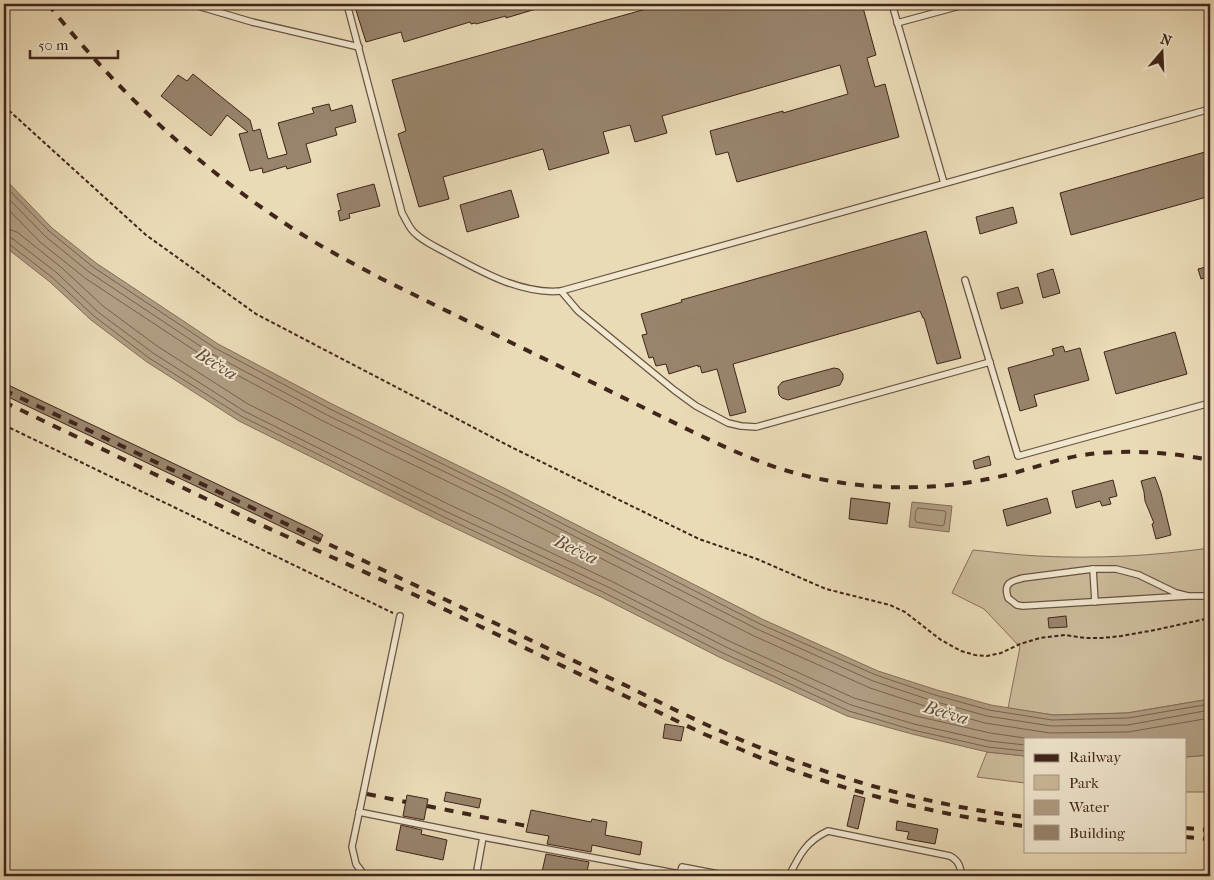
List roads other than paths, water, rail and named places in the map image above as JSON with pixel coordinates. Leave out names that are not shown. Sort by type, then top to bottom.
[{"type":"lane","points":[[191,4],[252,22],[358,47]]},
{"type":"lane","points":[[347,4],[402,213],[412,229],[420,237],[440,250],[492,276],[525,288],[548,292],[561,291],[1210,109]]},
{"type":"lane","points":[[892,4],[944,183]]},
{"type":"lane","points":[[897,23],[967,4]]},
{"type":"lane","points":[[965,280],[1018,456],[1210,403]]},
{"type":"lane","points":[[561,291],[578,311],[674,390],[714,416],[728,423],[742,426],[756,427],[990,362]]},
{"type":"lane","points":[[1093,569],[1095,602]]},
{"type":"lane","points":[[1188,596],[1176,593],[1139,575],[1116,569],[1093,569],[1023,578],[1014,580],[1006,588],[1008,598],[1016,604],[1023,606],[1210,596]]},
{"type":"lane","points":[[365,876],[356,864],[352,847],[400,616]]},
{"type":"lane","points":[[359,812],[679,875],[682,866],[729,876]]},
{"type":"lane","points":[[789,876],[800,855],[810,842],[828,831],[950,856],[956,859],[962,876]]},
{"type":"lane","points":[[476,876],[482,837]]},
{"type":"water","name":"Bečva","points":[[4,178],[52,228],[96,263],[218,344],[332,404],[506,489],[762,619],[878,671],[991,705],[1053,715],[1127,713],[1210,699],[1210,755],[1186,757],[1186,738],[1024,738],[1024,756],[987,752],[847,716],[721,658],[603,598],[440,521],[239,421],[147,362],[91,320],[50,282],[4,246]]},
{"type":"water","points":[[912,502],[952,506],[949,532],[909,527]]},
{"type":"railway","points":[[48,4],[99,64],[154,120],[213,171],[290,226],[328,250],[382,279],[691,431],[756,460],[823,480],[894,487],[942,486],[972,482],[995,478],[1068,458],[1099,453],[1146,452],[1210,460]]},
{"type":"railway","points":[[4,390],[689,717],[735,737],[817,769],[885,790],[955,806],[1024,817]]},
{"type":"railway","points":[[4,402],[244,517],[415,595],[704,734],[808,776],[900,803],[994,822],[1024,826]]},
{"type":"railway","points":[[367,794],[406,802]]},
{"type":"railway","points":[[427,806],[527,826]]},
{"type":"railway","points":[[1186,828],[1210,830]]},
{"type":"railway","points":[[1186,837],[1210,839]]}]
